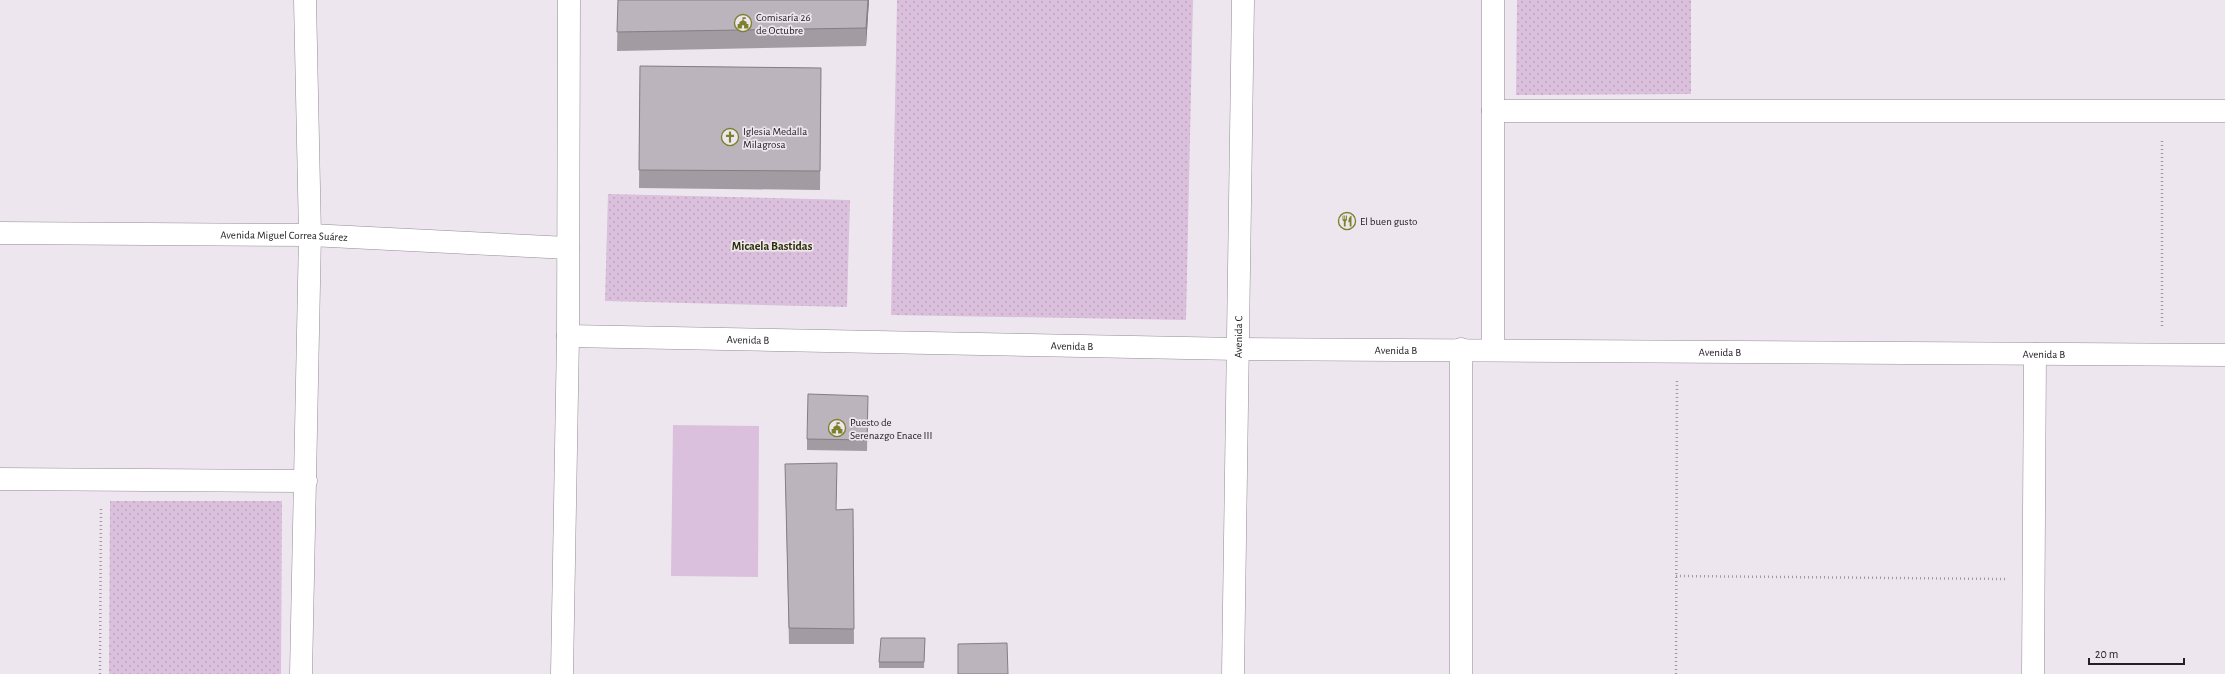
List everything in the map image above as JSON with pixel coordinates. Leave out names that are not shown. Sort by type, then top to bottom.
[{"type":"street","points":[[301,674],[310,235],[305,0]]},
{"type":"street","points":[[562,674],[568,336],[569,0]]},
{"type":"street","name":"Avenida C","points":[[1233,674],[1243,0]]},
{"type":"street","points":[[1493,0],[1493,350]]},
{"type":"street","points":[[1493,112],[2225,112]]},
{"type":"street","name":"Avenida Miguel Correa Suárez","points":[[0,233],[310,235],[568,248]]},
{"type":"street","name":"Avenida B","points":[[568,336],[1238,349],[2225,355]]},
{"type":"street","points":[[1461,350],[1461,674]]},
{"type":"street","points":[[2033,674],[2035,354]]},
{"type":"street","points":[[0,479],[306,481]]},
{"type":"path","points":[[2162,112],[2162,355]]},
{"type":"path","points":[[1676,674],[1677,351]]},
{"type":"path","points":[[100,674],[101,480]]},
{"type":"path","points":[[1676,576],[2034,579]]},
{"type":"shaded area","points":[[897,0],[1193,0],[1186,320],[891,315]]},
{"type":"shaded area","points":[[1517,0],[1691,0],[1691,94],[1516,95]]},
{"type":"shaded area","points":[[608,194],[850,200],[847,307],[605,301]]},
{"type":"shaded area","points":[[673,425],[759,426],[758,577],[671,576]]},
{"type":"shaded area","points":[[110,501],[282,501],[281,674],[109,674]]},
{"type":"building","name":"Comisaría 26 de Octubre","points":[[618,0],[868,0],[866,28],[617,32]]},
{"type":"building","name":"Iglesia Medalla Milagrosa","points":[[640,66],[821,68],[820,171],[639,170]]},
{"type":"building","name":"Puesto de Serenazgo Enace III","points":[[808,394],[868,396],[867,440],[807,439]]},
{"type":"building","points":[[837,463],[836,510],[853,509],[854,629],[789,628],[785,464]]},
{"type":"building","points":[[881,638],[925,638],[924,662],[879,662]]},
{"type":"building","points":[[1007,643],[1008,674],[958,674],[958,644]]},
{"type":"place","name":"Comisaría 26 de Octubre","points":[[743,23]]},
{"type":"place","name":"Iglesia Medalla Milagrosa","points":[[730,137]]},
{"type":"place","name":"El buen gusto","points":[[1347,221]]},
{"type":"place","name":"Puesto de Serenazgo Enace III","points":[[837,428]]},
{"type":"district","name":"Micaela Bastidas","points":[[772,246]]}]
